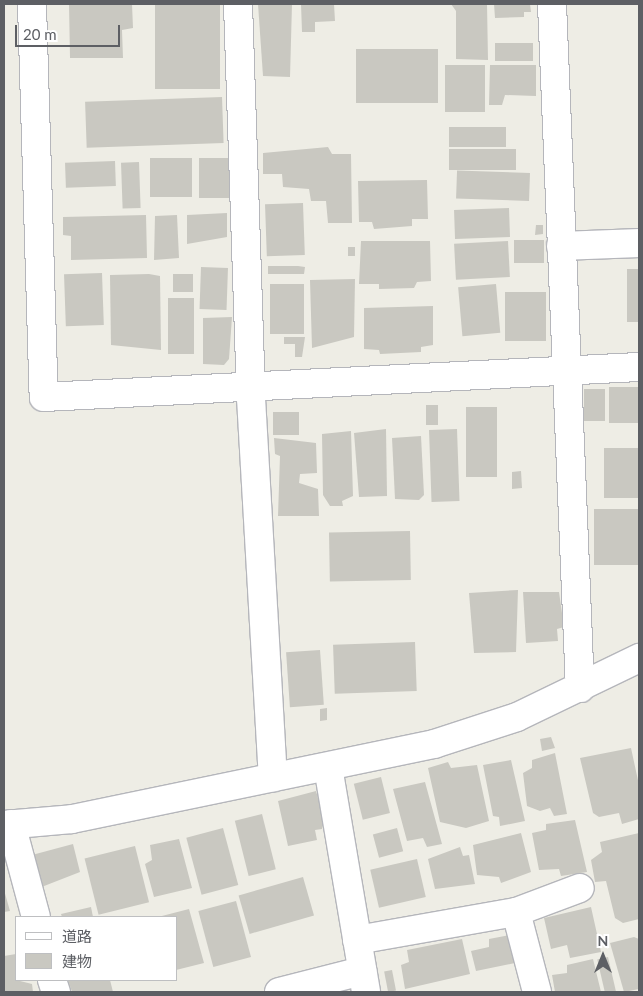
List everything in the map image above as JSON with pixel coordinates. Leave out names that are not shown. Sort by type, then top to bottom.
[{"type":"street","points":[[32,4],[44,397],[639,367]]},
{"type":"street","points":[[238,4],[251,386],[273,777]]},
{"type":"street","points":[[552,4],[580,688]]},
{"type":"street","points":[[561,246],[639,243]]},
{"type":"street","points":[[36,916],[8,825],[72,819],[434,744],[517,717],[639,658]]},
{"type":"street","points":[[279,992],[364,982],[328,766]]},
{"type":"street","points":[[357,940],[516,912],[580,888]]},
{"type":"street","points":[[516,912],[537,992]]},
{"type":"building","points":[[69,4],[132,4],[133,28],[122,30],[123,58],[70,58]]},
{"type":"building","points":[[155,4],[220,4],[220,89],[155,89]]},
{"type":"building","points":[[258,4],[292,4],[290,77],[263,76]]},
{"type":"building","points":[[301,4],[334,4],[335,21],[315,22],[315,32],[302,32]]},
{"type":"building","points":[[451,4],[487,4],[488,60],[456,59],[456,11]]},
{"type":"building","points":[[494,4],[530,4],[531,12],[524,12],[524,17],[495,18]]},
{"type":"building","points":[[495,43],[533,43],[533,61],[495,61]]},
{"type":"building","points":[[356,49],[438,49],[438,103],[356,103]]},
{"type":"building","points":[[445,65],[485,65],[485,112],[445,112]]},
{"type":"building","points":[[490,65],[536,65],[536,96],[505,95],[502,105],[489,105]]},
{"type":"building","points":[[222,97],[224,143],[87,148],[85,102]]},
{"type":"building","points":[[449,127],[506,127],[506,147],[449,147]]},
{"type":"building","points":[[328,147],[332,154],[351,154],[352,223],[328,223],[326,201],[311,201],[309,189],[283,187],[282,174],[263,174],[263,153]]},
{"type":"building","points":[[449,149],[516,149],[516,170],[449,170]]},
{"type":"building","points":[[150,158],[192,158],[192,197],[150,197]]},
{"type":"building","points":[[199,158],[231,158],[231,198],[199,198]]},
{"type":"building","points":[[115,161],[116,186],[66,188],[65,163]]},
{"type":"building","points":[[139,162],[141,208],[123,209],[121,163]]},
{"type":"building","points":[[457,170],[530,173],[529,201],[456,198]]},
{"type":"building","points":[[427,180],[428,219],[412,219],[412,226],[374,229],[372,222],[359,222],[358,181]]},
{"type":"building","points":[[303,203],[305,255],[267,256],[265,204]]},
{"type":"building","points":[[509,208],[510,237],[455,239],[454,210]]},
{"type":"building","points":[[227,213],[227,237],[187,244],[187,215]]},
{"type":"building","points":[[146,215],[147,258],[71,260],[71,236],[63,235],[63,217]]},
{"type":"building","points":[[177,215],[179,258],[154,260],[155,216]]},
{"type":"building","points":[[536,225],[543,225],[543,234],[535,235]]},
{"type":"building","points":[[514,240],[544,240],[544,263],[514,263]]},
{"type":"building","points":[[361,241],[430,241],[431,281],[417,282],[414,288],[379,289],[379,284],[359,284]]},
{"type":"building","points":[[508,241],[510,277],[456,280],[454,244]]},
{"type":"building","points":[[348,247],[355,247],[355,256],[348,256]]},
{"type":"building","points":[[268,266],[305,267],[304,274],[268,274]]},
{"type":"building","points":[[201,267],[228,268],[227,310],[200,309]]},
{"type":"building","points":[[627,269],[639,269],[639,322],[627,322]]},
{"type":"building","points":[[102,273],[104,325],[66,326],[64,274]]},
{"type":"building","points":[[149,274],[160,276],[161,350],[111,345],[110,275]]},
{"type":"building","points":[[173,274],[193,274],[193,292],[173,292]]},
{"type":"building","points":[[355,279],[354,337],[312,348],[310,280]]},
{"type":"building","points":[[270,284],[304,284],[304,334],[270,334]]},
{"type":"building","points":[[496,284],[500,333],[462,336],[458,287]]},
{"type":"building","points":[[505,292],[546,292],[546,341],[505,341]]},
{"type":"building","points":[[168,298],[194,298],[194,354],[168,354]]},
{"type":"building","points":[[433,306],[433,345],[421,347],[421,352],[380,354],[379,350],[364,349],[364,308]]},
{"type":"building","points":[[232,317],[229,359],[224,365],[203,364],[203,318]]},
{"type":"building","points":[[284,337],[305,337],[302,357],[295,357],[295,344],[284,344]]},
{"type":"building","points":[[609,387],[639,387],[639,423],[609,423]]},
{"type":"building","points":[[584,389],[605,389],[605,421],[584,421]]},
{"type":"building","points":[[426,405],[438,405],[438,425],[426,425]]},
{"type":"building","points":[[466,407],[497,407],[497,477],[466,477]]},
{"type":"building","points":[[273,412],[299,412],[299,435],[273,435]]},
{"type":"building","points":[[386,429],[387,496],[359,497],[354,433]]},
{"type":"building","points":[[457,429],[460,501],[432,502],[429,430]]},
{"type":"building","points":[[351,431],[353,496],[342,501],[343,506],[330,506],[323,495],[322,434]]},
{"type":"building","points":[[421,436],[424,495],[419,500],[395,499],[392,438]]},
{"type":"building","points":[[274,438],[316,443],[317,473],[300,474],[299,483],[318,489],[319,516],[278,516],[280,456],[275,454]]},
{"type":"building","points":[[604,448],[639,448],[639,498],[604,498]]},
{"type":"building","points":[[521,471],[522,488],[512,489],[512,472]]},
{"type":"building","points":[[594,509],[639,509],[639,565],[594,565]]},
{"type":"building","points":[[410,531],[411,580],[330,581],[329,532]]},
{"type":"building","points":[[518,590],[516,652],[474,653],[469,593]]},
{"type":"building","points":[[523,592],[559,592],[564,627],[557,629],[558,641],[526,643]]},
{"type":"building","points":[[415,642],[417,691],[335,694],[333,645]]},
{"type":"building","points":[[320,650],[324,705],[290,707],[286,652]]},
{"type":"building","points":[[327,708],[327,720],[320,721],[320,709]]},
{"type":"building","points":[[551,737],[555,748],[542,751],[540,739]]},
{"type":"building","points":[[631,748],[639,785],[639,819],[622,824],[619,813],[599,817],[593,813],[580,758]]},
{"type":"building","points":[[555,753],[567,814],[554,816],[550,808],[540,811],[527,806],[523,773],[532,768],[532,760]]},
{"type":"building","points":[[511,760],[525,821],[500,826],[499,817],[493,816],[483,765]]},
{"type":"building","points":[[448,762],[451,768],[477,765],[489,821],[466,828],[440,822],[428,768]]},
{"type":"building","points":[[381,777],[390,813],[363,820],[354,784]]},
{"type":"building","points":[[425,782],[442,844],[427,847],[423,838],[407,841],[393,789]]},
{"type":"building","points":[[316,791],[324,819],[322,829],[315,830],[317,840],[288,846],[278,801]]},
{"type":"building","points":[[262,814],[276,869],[249,876],[235,821]]},
{"type":"building","points":[[575,820],[587,872],[561,876],[559,869],[539,870],[532,833],[546,830],[546,824]]},
{"type":"building","points":[[223,828],[238,885],[202,895],[186,838]]},
{"type":"building","points":[[397,828],[403,851],[379,858],[373,834]]},
{"type":"building","points":[[521,833],[531,872],[501,883],[499,877],[477,875],[473,845]]},
{"type":"building","points":[[639,833],[639,919],[623,923],[615,918],[606,881],[595,882],[591,860],[602,852],[600,842]]},
{"type":"building","points":[[179,839],[192,888],[154,897],[145,864],[152,860],[150,845]]},
{"type":"building","points":[[73,844],[80,872],[39,888],[32,855]]},
{"type":"building","points":[[135,846],[149,902],[99,915],[85,859]]},
{"type":"building","points":[[460,847],[463,856],[469,855],[475,884],[435,889],[428,859]]},
{"type":"building","points":[[417,859],[426,897],[379,908],[370,870]]},
{"type":"building","points":[[303,877],[314,915],[250,934],[239,895]]},
{"type":"building","points":[[4,890],[10,911],[4,912]]},
{"type":"building","points":[[236,901],[251,957],[213,967],[198,911]]},
{"type":"building","points":[[91,907],[93,916],[62,916],[61,914]]},
{"type":"building","points":[[591,907],[601,952],[570,958],[567,945],[551,949],[544,918]]},
{"type":"building","points":[[189,909],[204,963],[178,970],[178,916],[162,916]]},
{"type":"building","points":[[510,935],[515,963],[476,971],[471,951],[489,947],[489,939]]},
{"type":"building","points":[[634,937],[639,939],[639,989],[624,992],[610,943]]},
{"type":"building","points":[[462,939],[470,974],[405,989],[401,965],[409,962],[407,950]]},
{"type":"building","points":[[15,954],[15,981],[32,984],[33,992],[4,992],[4,956]]},
{"type":"building","points":[[608,957],[616,992],[605,992],[597,959]]},
{"type":"building","points":[[593,959],[601,992],[555,992],[552,975],[567,973],[567,965]]},
{"type":"building","points":[[392,970],[396,991],[388,992],[384,972]]},
{"type":"building","points":[[68,981],[110,981],[113,992],[72,992]]}]
